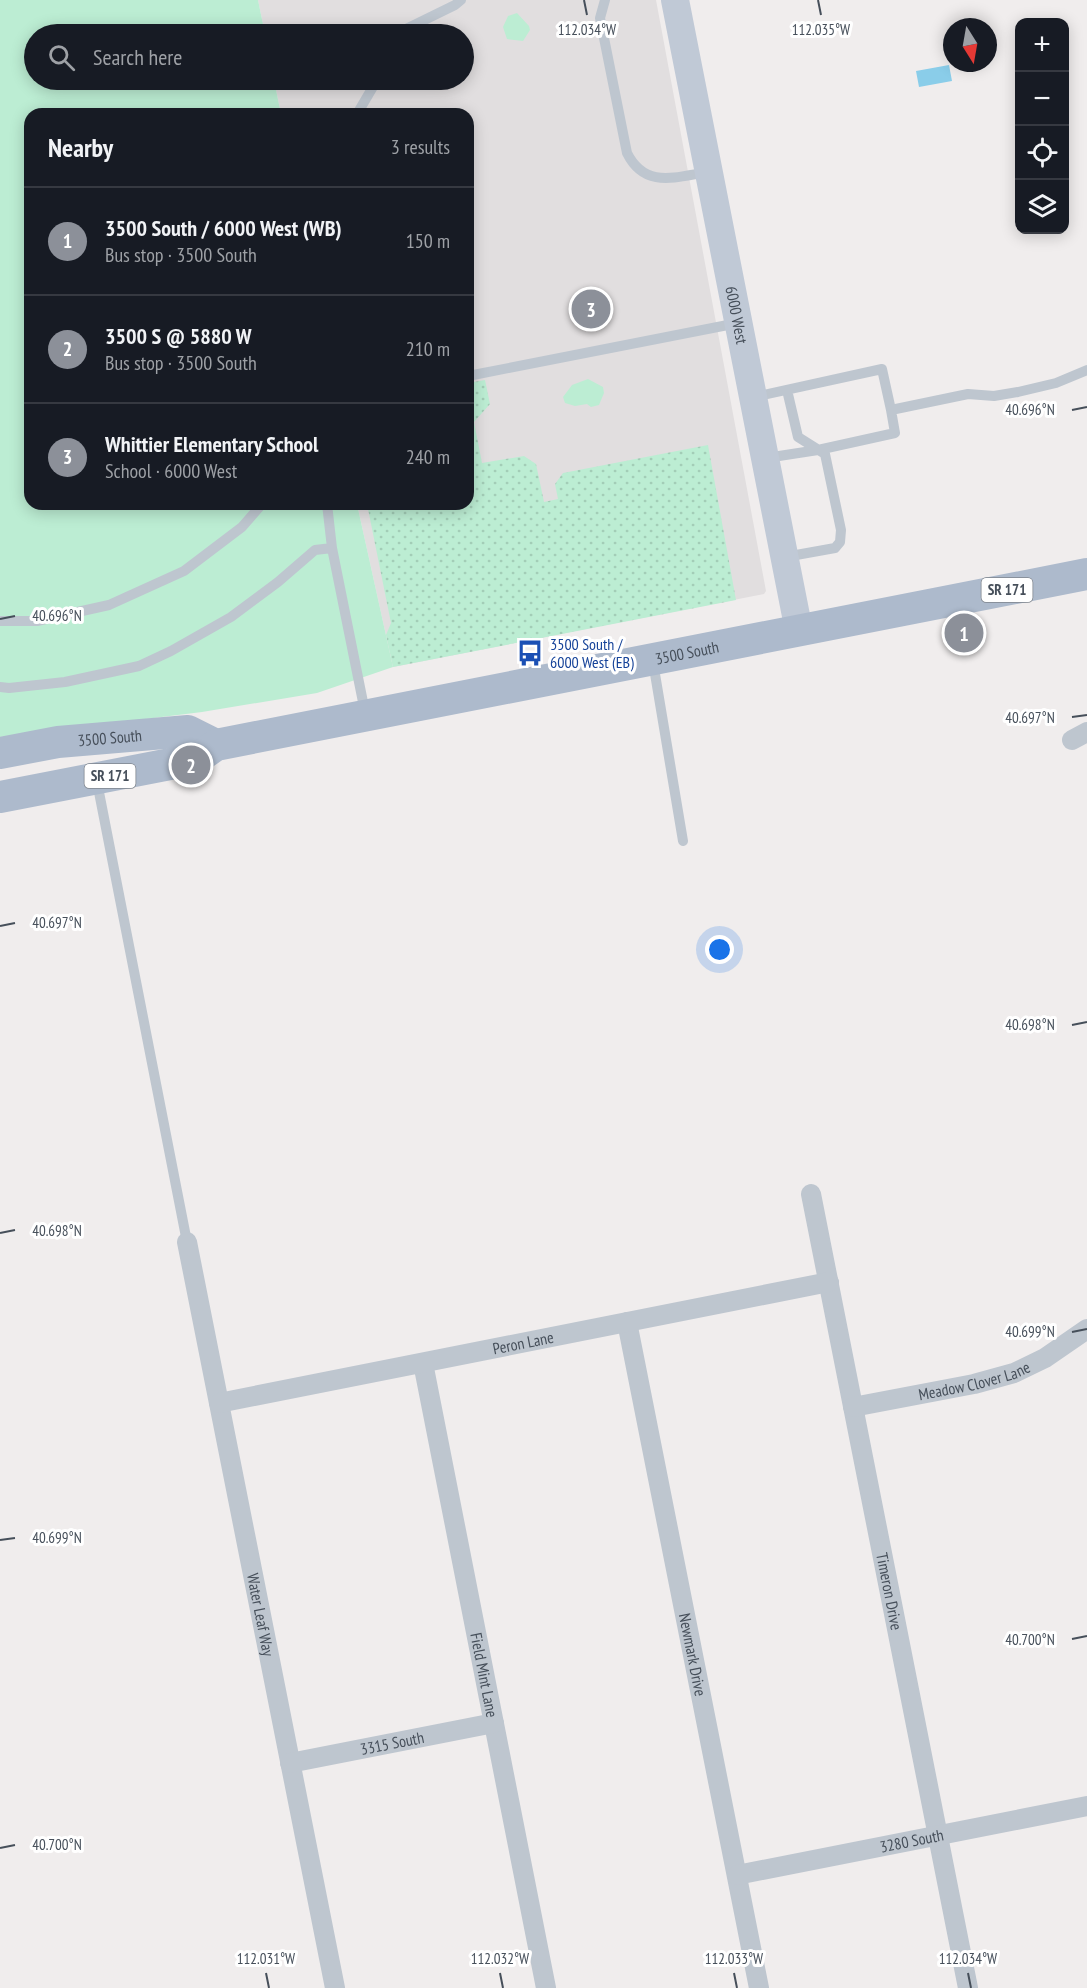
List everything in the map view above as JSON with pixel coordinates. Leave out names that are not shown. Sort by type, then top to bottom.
[{"type":"main road","name":"3500 South","points":[[0,797],[196,759],[216,745],[1087,574]]},
{"type":"main road","name":"3500 South","points":[[0,753],[69,741],[188,730],[216,745]]},
{"type":"street","name":"6000 West","points":[[675,0],[800,631]]},
{"type":"street","name":"Timeron Drive","points":[[811,1194],[968,1988]]},
{"type":"street","name":"Water Leaf Way","points":[[187,1242],[334,1988]]},
{"type":"street","name":"Peron Lane","points":[[219,1403],[829,1282]]},
{"type":"street","name":"Newmark Drive","points":[[627,1322],[759,1988]]},
{"type":"street","name":"Meadow Clover Lane","points":[[853,1407],[974,1384],[1014,1373],[1045,1358],[1087,1329]]},
{"type":"street","name":"Field Mint Lane","points":[[423,1363],[546,1988]]},
{"type":"street","name":"3315 South","points":[[290,1763],[494,1724]]},
{"type":"street","name":"3280 South","points":[[736,1875],[1087,1806]]},
{"type":"lane","points":[[416,24],[455,5],[460,0]]},
{"type":"lane","points":[[605,0],[600,18],[625,145],[631,161],[644,173],[661,179],[709,171]]},
{"type":"lane","points":[[361,108],[371,90]]},
{"type":"lane","points":[[474,375],[739,323]]},
{"type":"lane","points":[[753,397],[882,369],[891,410],[895,434],[765,458]]},
{"type":"lane","points":[[891,410],[968,394],[994,396],[1018,392],[1056,382],[1087,370]]},
{"type":"lane","points":[[785,557],[835,548],[840,542],[841,530],[825,454],[798,437],[787,390]]},
{"type":"lane","points":[[0,621],[37,621],[109,605],[184,571],[242,527],[257,510]]},
{"type":"lane","points":[[328,510],[332,548],[365,715]]},
{"type":"lane","points":[[0,687],[65,682],[140,666],[231,617],[278,582],[315,550],[332,548]]},
{"type":"lane","points":[[653,659],[683,841]]},
{"type":"lane","points":[[96,778],[187,1242]]},
{"type":"shaded area","points":[[258,0],[656,0],[766,591],[764,594],[393,667],[358,510],[474,510],[474,108],[280,108],[276,90],[474,90],[474,24],[263,24]]},
{"type":"green space","points":[[0,0],[258,0],[263,24],[24,24],[24,90],[276,90],[280,108],[24,108],[24,510],[358,510],[393,667],[317,693],[202,712],[0,737]]},
{"type":"green space","points":[[517,13],[530,30],[523,41],[507,39],[503,27],[508,16]]},
{"type":"green space","points":[[588,379],[603,387],[604,393],[599,405],[591,407],[587,404],[575,406],[565,403],[563,397],[572,385]]},
{"type":"green space","points":[[485,380],[490,404],[474,422],[474,382]]},
{"type":"green space","points":[[474,422],[482,463],[524,456],[536,464],[544,502],[558,499],[555,484],[563,473],[708,445],[736,600],[393,667],[386,635],[391,623],[368,510],[474,510]]},
{"type":"water","points":[[943,66],[943,72],[950,72],[952,81],[919,87],[916,71]]},
{"type":"place","name":"Whittier Elementary School","points":[[591,309]]},
{"type":"place","name":"3500 South / 6000 West (WB)","points":[[964,633]]},
{"type":"place","name":"3500 South / 6000 West (EB)","points":[[530,653]]},
{"type":"place","name":"3500 S @ 5880 W","points":[[191,765]]}]
